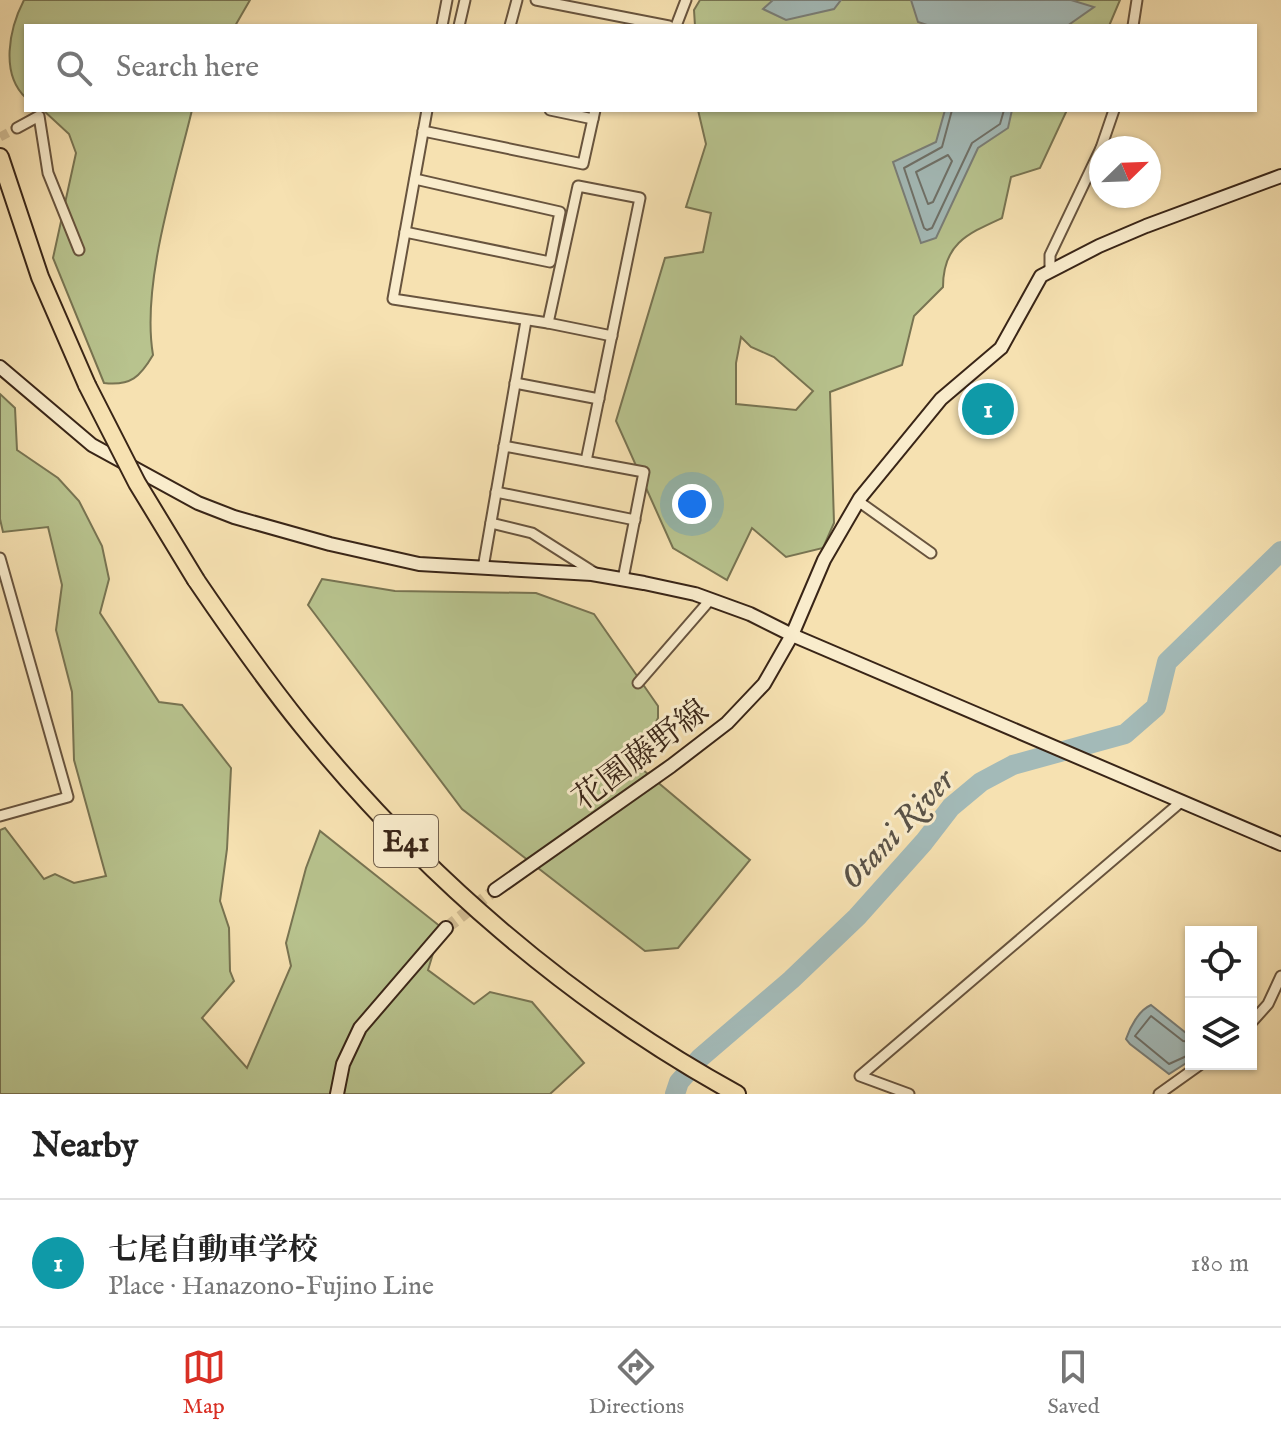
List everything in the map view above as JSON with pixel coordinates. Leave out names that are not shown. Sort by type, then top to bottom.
[{"type":"highway","name":"E41","points":[[0,157],[40,277],[87,385],[137,483],[196,580],[247,655],[304,728],[427,862],[550,970],[608,1014],[736,1093]]},
{"type":"street","points":[[442,24],[447,0]]},
{"type":"street","points":[[459,24],[465,0]]},
{"type":"street","points":[[511,24],[517,0]]},
{"type":"street","points":[[536,0],[659,24]]},
{"type":"street","points":[[677,24],[686,0]]},
{"type":"street","points":[[1133,24],[1137,0]]},
{"type":"street","points":[[613,24],[615,15]]},
{"type":"street","points":[[427,112],[393,299],[612,336]]},
{"type":"street","points":[[423,131],[583,164],[594,115],[568,112]]},
{"type":"street","points":[[1105,136],[1113,112]]},
{"type":"street","points":[[17,128],[39,116],[48,173],[79,250]]},
{"type":"street","points":[[1089,173],[1050,255],[1050,269],[1146,226],[1281,176]]},
{"type":"street","points":[[405,232],[550,262],[560,212],[415,179]]},
{"type":"street","points":[[548,323],[578,186],[640,198],[586,461]]},
{"type":"street","name":"花園藤野線","points":[[495,890],[620,803],[727,723],[764,684],[792,635],[824,560],[858,501],[941,399],[1001,348],[1035,285],[1050,269]]},
{"type":"street","points":[[483,568],[526,321]]},
{"type":"street","points":[[0,367],[92,445],[198,503],[272,528],[419,564],[598,575],[710,600],[750,614],[792,635],[1281,844]]},
{"type":"street","points":[[515,383],[599,399]]},
{"type":"street","points":[[504,446],[644,472],[623,579]]},
{"type":"street","points":[[496,492],[635,520]]},
{"type":"street","points":[[858,501],[931,553]]},
{"type":"street","points":[[491,523],[532,533],[598,575]]},
{"type":"street","points":[[0,558],[5,595],[68,797],[0,816]]},
{"type":"street","points":[[638,683],[710,600]]},
{"type":"street","points":[[909,1094],[860,1076],[1182,801]]},
{"type":"street","points":[[337,1094],[343,1064],[360,1028],[446,928]]},
{"type":"street","points":[[1257,1016],[1268,1004],[1281,976]]},
{"type":"street","points":[[1159,1094],[1193,1070]]},
{"type":"green space","points":[[24,0],[250,0],[236,24],[24,24],[24,96],[13,77],[10,64],[11,37]]},
{"type":"green space","points":[[700,0],[1120,0],[1110,24],[695,24],[694,10]]},
{"type":"green space","points":[[45,112],[191,112],[156,265],[151,327],[153,355],[139,374],[121,383],[104,383],[53,258],[76,153],[69,134]]},
{"type":"green space","points":[[698,112],[1066,112],[1040,168],[1011,177],[1002,218],[978,229],[952,250],[944,272],[943,287],[914,316],[902,365],[830,392],[834,523],[823,548],[786,557],[752,528],[727,580],[673,548],[616,421],[665,258],[703,252],[711,213],[686,207],[706,144]],"holes":[[[741,337],[751,347],[774,357],[813,391],[796,410],[736,404],[736,363]]]},
{"type":"green space","points":[[0,394],[15,408],[17,450],[58,478],[79,501],[102,546],[109,579],[100,613],[159,702],[182,705],[231,768],[227,849],[220,901],[229,928],[230,971],[234,981],[202,1018],[247,1068],[291,966],[286,943],[306,868],[320,831],[441,927],[428,970],[474,1004],[490,992],[532,1002],[584,1063],[550,1094],[0,1094],[0,830],[5,828],[44,879],[55,874],[74,883],[106,876],[74,760],[72,692],[56,630],[62,585],[48,527],[3,532],[0,519]]},
{"type":"green space","points":[[322,579],[395,591],[536,593],[594,614],[658,706],[658,718],[636,764],[750,860],[678,948],[645,951],[462,809],[308,605]]},
{"type":"water","points":[[773,0],[841,0],[834,9],[786,20],[763,9]]},
{"type":"water","points":[[911,0],[1071,0],[1094,7],[1070,24],[918,22]]},
{"type":"water","points":[[944,112],[1012,112],[1008,128],[978,148],[936,238],[921,243],[893,162],[936,142]]},
{"type":"water","points":[[1151,1005],[1185,1032],[1185,1064],[1169,1074],[1126,1039],[1143,1011]]},
{"type":"waterway","name":"Otani River","points":[[675,1094],[679,1082],[700,1058],[791,980],[857,917],[951,807],[981,782],[1013,765],[1125,734],[1156,707],[1167,662],[1281,551]]},
{"type":"tunnel","points":[[0,137],[17,128]]},
{"type":"tunnel","points":[[446,928],[495,890]]},
{"type":"place","name":"七尾自動車学校","points":[[988,409]]}]
